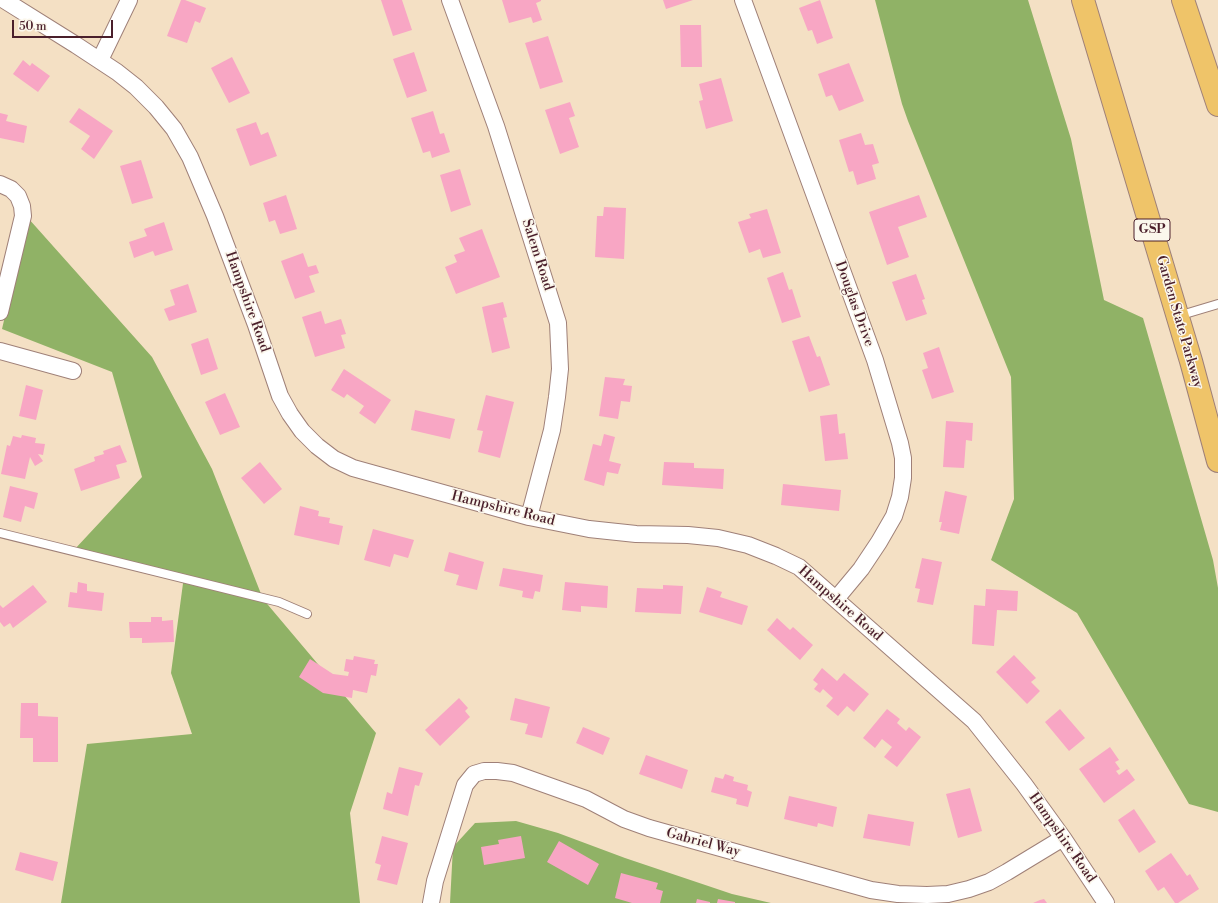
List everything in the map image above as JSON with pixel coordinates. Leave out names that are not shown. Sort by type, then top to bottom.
[{"type":"highway","name":"Garden State Parkway","points":[[1083,0],[1178,316],[1218,461]]},
{"type":"highway","points":[[1183,0],[1218,106]]},
{"type":"street","name":"Hampshire Road","points":[[4,0],[100,60],[136,87],[156,107],[174,129],[190,157],[215,216],[256,325],[280,396],[302,431],[317,446],[334,458],[353,468],[529,517],[589,529],[636,534],[688,535],[718,538],[748,545],[799,567],[974,721],[1024,784],[1063,838],[1106,903]]},
{"type":"street","points":[[100,60],[129,0]]},
{"type":"street","name":"Salem Road","points":[[450,0],[496,126],[558,323],[560,369],[558,397],[552,430],[529,517]]},
{"type":"street","name":"Douglas Drive","points":[[743,0],[875,360],[900,443],[903,458],[900,497],[894,516],[864,564],[836,600]]},
{"type":"street","points":[[0,184],[11,189],[18,196],[22,206],[23,216],[0,312]]},
{"type":"street","points":[[0,351],[73,371]]},
{"type":"street","name":"Gabriel Way","points":[[431,903],[435,881],[465,784],[474,774],[484,772],[497,771],[513,773],[586,799],[624,819],[649,828],[871,890],[898,894],[948,894],[969,889],[988,882],[1007,872],[1063,838]]},
{"type":"lane","points":[[1178,316],[1218,304]]},
{"type":"lane","points":[[0,533],[279,602],[307,614]]},
{"type":"green space","points":[[875,0],[1028,0],[1071,139],[1104,300],[1143,318],[1213,560],[1218,588],[1218,812],[1189,804],[1077,613],[991,560],[1014,499],[1011,377],[908,121],[902,104]]},
{"type":"green space","points":[[28,218],[152,357],[212,469],[263,599],[376,733],[350,813],[360,903],[61,903],[87,744],[192,734],[171,673],[184,576],[74,550],[142,477],[112,372],[2,329]]},
{"type":"green space","points":[[516,821],[558,833],[625,858],[732,894],[771,903],[450,903],[453,847],[475,823]]},
{"type":"building","points":[[181,0],[185,0],[206,8],[200,23],[195,21],[187,43],[167,36]]},
{"type":"building","points":[[381,0],[402,0],[412,30],[393,36]]},
{"type":"building","points":[[502,0],[541,0],[536,3],[542,20],[533,23],[531,17],[509,23]]},
{"type":"building","points":[[663,0],[693,0],[666,9]]},
{"type":"building","points":[[820,0],[833,38],[817,44],[812,30],[808,31],[799,8]]},
{"type":"building","points":[[680,25],[701,25],[702,67],[681,67]]},
{"type":"building","points":[[548,36],[563,82],[540,89],[525,43]]},
{"type":"building","points":[[414,52],[427,91],[407,98],[393,59]]},
{"type":"building","points":[[232,57],[250,93],[229,103],[211,68]]},
{"type":"building","points":[[23,60],[30,66],[32,63],[50,76],[38,92],[13,74]]},
{"type":"building","points":[[849,63],[864,101],[839,111],[832,95],[826,97],[818,74]]},
{"type":"building","points":[[721,78],[733,121],[706,129],[699,101],[703,100],[699,84]]},
{"type":"building","points":[[570,102],[575,116],[569,118],[579,147],[560,154],[545,110]]},
{"type":"building","points":[[79,108],[113,131],[94,159],[81,149],[90,136],[69,122]]},
{"type":"building","points":[[433,111],[440,134],[444,133],[450,152],[432,158],[430,151],[423,153],[411,118]]},
{"type":"building","points":[[0,113],[8,115],[6,121],[27,126],[24,143],[0,138]]},
{"type":"building","points":[[256,122],[261,135],[268,132],[277,156],[250,166],[236,129]]},
{"type":"building","points":[[861,133],[865,145],[873,144],[879,163],[872,165],[876,179],[857,185],[853,171],[849,172],[839,140]]},
{"type":"building","points":[[141,160],[153,198],[132,204],[120,166]]},
{"type":"building","points":[[460,169],[471,205],[451,212],[440,175]]},
{"type":"building","points":[[286,195],[297,229],[280,234],[275,220],[269,222],[263,203]]},
{"type":"building","points":[[919,195],[927,217],[898,227],[909,257],[887,265],[869,212]]},
{"type":"building","points":[[604,207],[626,208],[624,259],[595,257],[597,216],[603,216]]},
{"type":"building","points":[[767,209],[781,253],[763,258],[760,249],[749,253],[738,222],[751,218],[749,214]]},
{"type":"building","points":[[164,222],[173,250],[155,256],[153,251],[134,258],[129,242],[147,236],[144,229]]},
{"type":"building","points":[[482,229],[500,277],[456,294],[445,267],[457,262],[454,255],[465,251],[459,238]]},
{"type":"building","points":[[303,253],[308,267],[316,265],[319,273],[309,276],[315,292],[295,299],[281,261]]},
{"type":"building","points":[[783,272],[789,290],[792,289],[801,317],[782,323],[767,278]]},
{"type":"building","points":[[916,274],[925,299],[922,300],[927,314],[906,321],[892,282]]},
{"type":"building","points":[[188,284],[197,312],[169,321],[164,309],[175,305],[170,290]]},
{"type":"building","points":[[503,302],[507,317],[503,318],[510,348],[492,353],[482,307]]},
{"type":"building","points":[[321,311],[325,324],[341,319],[346,334],[341,335],[345,348],[315,357],[302,317]]},
{"type":"building","points":[[809,336],[817,357],[820,356],[830,385],[809,392],[792,341]]},
{"type":"building","points":[[208,338],[218,369],[201,375],[191,344]]},
{"type":"building","points":[[939,347],[954,392],[932,399],[922,370],[928,368],[923,353]]},
{"type":"building","points":[[344,369],[391,400],[375,424],[359,413],[364,406],[347,394],[344,398],[331,390]]},
{"type":"building","points":[[605,377],[625,379],[623,385],[632,386],[630,402],[621,401],[618,419],[599,416]]},
{"type":"building","points":[[26,385],[43,390],[36,420],[19,416]]},
{"type":"building","points":[[225,393],[240,427],[220,435],[205,402]]},
{"type":"building","points":[[486,395],[514,402],[500,458],[478,452],[483,431],[477,430]]},
{"type":"building","points":[[415,410],[455,419],[450,439],[411,430]]},
{"type":"building","points":[[837,414],[839,434],[845,433],[848,459],[825,461],[820,416]]},
{"type":"building","points":[[946,421],[973,423],[972,441],[966,440],[964,468],[943,467]]},
{"type":"building","points":[[604,434],[615,437],[609,461],[621,464],[618,474],[607,472],[604,486],[584,480],[593,444],[601,446]]},
{"type":"building","points":[[22,435],[36,438],[35,443],[45,444],[43,455],[38,454],[43,461],[35,466],[30,457],[25,479],[1,474],[7,445],[10,446],[13,436],[21,438]]},
{"type":"building","points":[[120,445],[127,462],[116,465],[120,478],[81,491],[74,469],[95,461],[94,457],[104,454],[103,451]]},
{"type":"building","points":[[260,462],[282,489],[264,504],[241,478]]},
{"type":"building","points":[[664,462],[694,463],[694,468],[724,469],[723,489],[662,485]]},
{"type":"building","points":[[783,484],[841,490],[839,511],[781,505]]},
{"type":"building","points":[[10,486],[38,493],[34,509],[25,506],[21,522],[3,517]]},
{"type":"building","points":[[945,491],[967,496],[959,534],[940,530],[942,522],[939,522]]},
{"type":"building","points":[[300,506],[319,511],[318,516],[330,518],[329,523],[343,526],[339,545],[294,535]]},
{"type":"building","points":[[373,529],[414,540],[408,558],[394,554],[390,567],[364,560]]},
{"type":"building","points":[[449,552],[484,562],[477,590],[456,585],[459,575],[444,571]]},
{"type":"building","points":[[922,558],[942,562],[933,605],[917,602],[920,589],[915,588]]},
{"type":"building","points":[[503,568],[543,575],[540,592],[535,591],[533,599],[522,597],[523,591],[499,586]]},
{"type":"building","points":[[78,582],[87,584],[87,591],[104,593],[102,611],[68,607],[70,592],[77,593]]},
{"type":"building","points":[[565,582],[608,586],[607,608],[581,606],[581,612],[562,610]]},
{"type":"building","points":[[33,585],[47,602],[13,628],[10,623],[4,627],[0,622],[0,605],[3,608]]},
{"type":"building","points":[[663,585],[683,586],[681,614],[635,612],[637,588],[663,589]]},
{"type":"building","points":[[707,587],[722,592],[720,597],[748,606],[742,625],[699,612]]},
{"type":"building","points":[[986,589],[1018,591],[1017,611],[997,610],[994,646],[972,644],[974,605],[985,606]]},
{"type":"building","points":[[151,617],[162,617],[162,621],[173,620],[174,642],[142,643],[142,638],[130,638],[129,622],[151,622]]},
{"type":"building","points":[[777,618],[790,630],[793,627],[813,645],[800,660],[767,630]]},
{"type":"building","points":[[1014,655],[1036,678],[1031,682],[1040,691],[1027,704],[996,672]]},
{"type":"building","points":[[354,656],[375,660],[374,664],[378,664],[376,676],[371,675],[367,693],[353,690],[352,698],[323,693],[299,677],[310,659],[333,674],[348,676],[349,672],[344,671],[346,659],[353,660]]},
{"type":"building","points":[[822,668],[837,681],[844,673],[869,694],[854,712],[847,706],[838,716],[826,706],[833,698],[823,689],[820,693],[814,689],[818,684],[813,680]]},
{"type":"building","points":[[459,698],[468,708],[465,711],[470,717],[440,746],[425,730]]},
{"type":"building","points":[[515,698],[550,707],[542,738],[525,734],[528,724],[510,720]]},
{"type":"building","points":[[21,703],[38,703],[38,716],[58,717],[58,762],[33,762],[33,738],[20,738]]},
{"type":"building","points":[[887,709],[900,719],[897,723],[906,731],[909,727],[921,737],[897,767],[884,757],[892,747],[882,739],[875,748],[863,738]]},
{"type":"building","points":[[1060,709],[1085,738],[1069,751],[1045,722]]},
{"type":"building","points":[[583,727],[610,738],[603,755],[576,743]]},
{"type":"building","points":[[1110,747],[1119,760],[1115,762],[1120,769],[1116,771],[1119,775],[1127,769],[1135,780],[1104,803],[1079,769]]},
{"type":"building","points":[[646,755],[688,770],[682,789],[639,774]]},
{"type":"building","points":[[399,767],[423,773],[419,786],[415,785],[408,816],[383,809],[387,792],[392,794]]},
{"type":"building","points":[[725,774],[734,777],[733,781],[748,785],[747,790],[752,792],[748,807],[736,804],[737,799],[711,792],[715,777],[723,779]]},
{"type":"building","points":[[970,788],[982,831],[958,838],[946,794]]},
{"type":"building","points":[[789,796],[837,807],[833,827],[818,823],[817,827],[784,819]]},
{"type":"building","points":[[1134,809],[1156,842],[1139,853],[1118,820]]},
{"type":"building","points":[[868,814],[914,822],[910,846],[863,838]]},
{"type":"building","points":[[382,836],[408,843],[397,885],[377,880],[381,865],[375,863]]},
{"type":"building","points":[[521,836],[525,858],[484,865],[481,847],[499,844],[498,840]]},
{"type":"building","points":[[559,841],[599,864],[588,885],[547,862]]},
{"type":"building","points":[[20,852],[58,862],[53,881],[15,870]]},
{"type":"building","points":[[1171,853],[1187,876],[1190,874],[1199,889],[1178,903],[1175,903],[1164,887],[1158,891],[1145,871]]},
{"type":"building","points":[[621,873],[658,883],[656,889],[663,891],[660,903],[632,903],[615,898]]},
{"type":"building","points":[[697,899],[710,902],[710,903],[696,903]]},
{"type":"building","points":[[718,899],[735,902],[735,903],[717,903]]},
{"type":"building","points":[[1044,899],[1047,903],[1033,903],[1040,900]]}]
